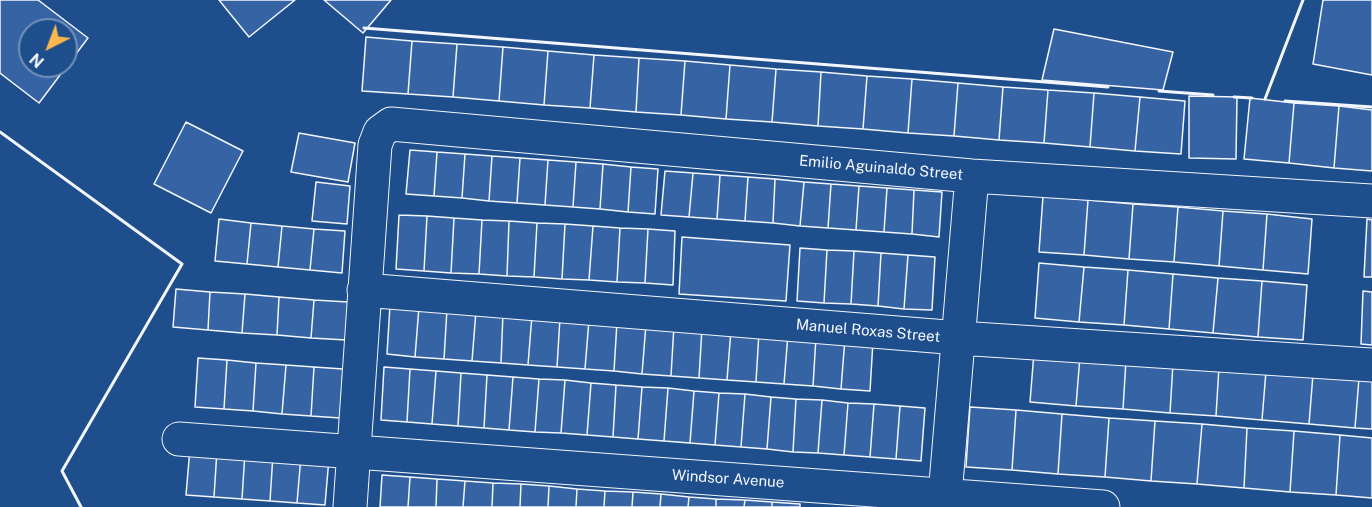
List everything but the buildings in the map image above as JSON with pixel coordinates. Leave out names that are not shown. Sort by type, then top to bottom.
[{"type":"street","name":"Emilio Aguinaldo Street","points":[[364,290],[375,145],[380,132],[392,124],[972,176],[1372,201]]},
{"type":"street","points":[[944,501],[972,176]]},
{"type":"street","points":[[350,507],[364,290]]},
{"type":"street","name":"Manuel Roxas Street","points":[[364,290],[959,338],[1372,365]]},
{"type":"street","name":"Windsor Avenue","points":[[179,439],[944,501],[1103,507]]},
{"type":"wall","points":[[1265,99],[1303,0]]},
{"type":"wall","points":[[364,28],[1108,87]]},
{"type":"wall","points":[[1159,91],[1213,95]]},
{"type":"wall","points":[[1234,97],[1252,98]]},
{"type":"wall","points":[[1285,101],[1372,107]]},
{"type":"wall","points":[[0,132],[182,264],[62,471],[81,507]]}]
